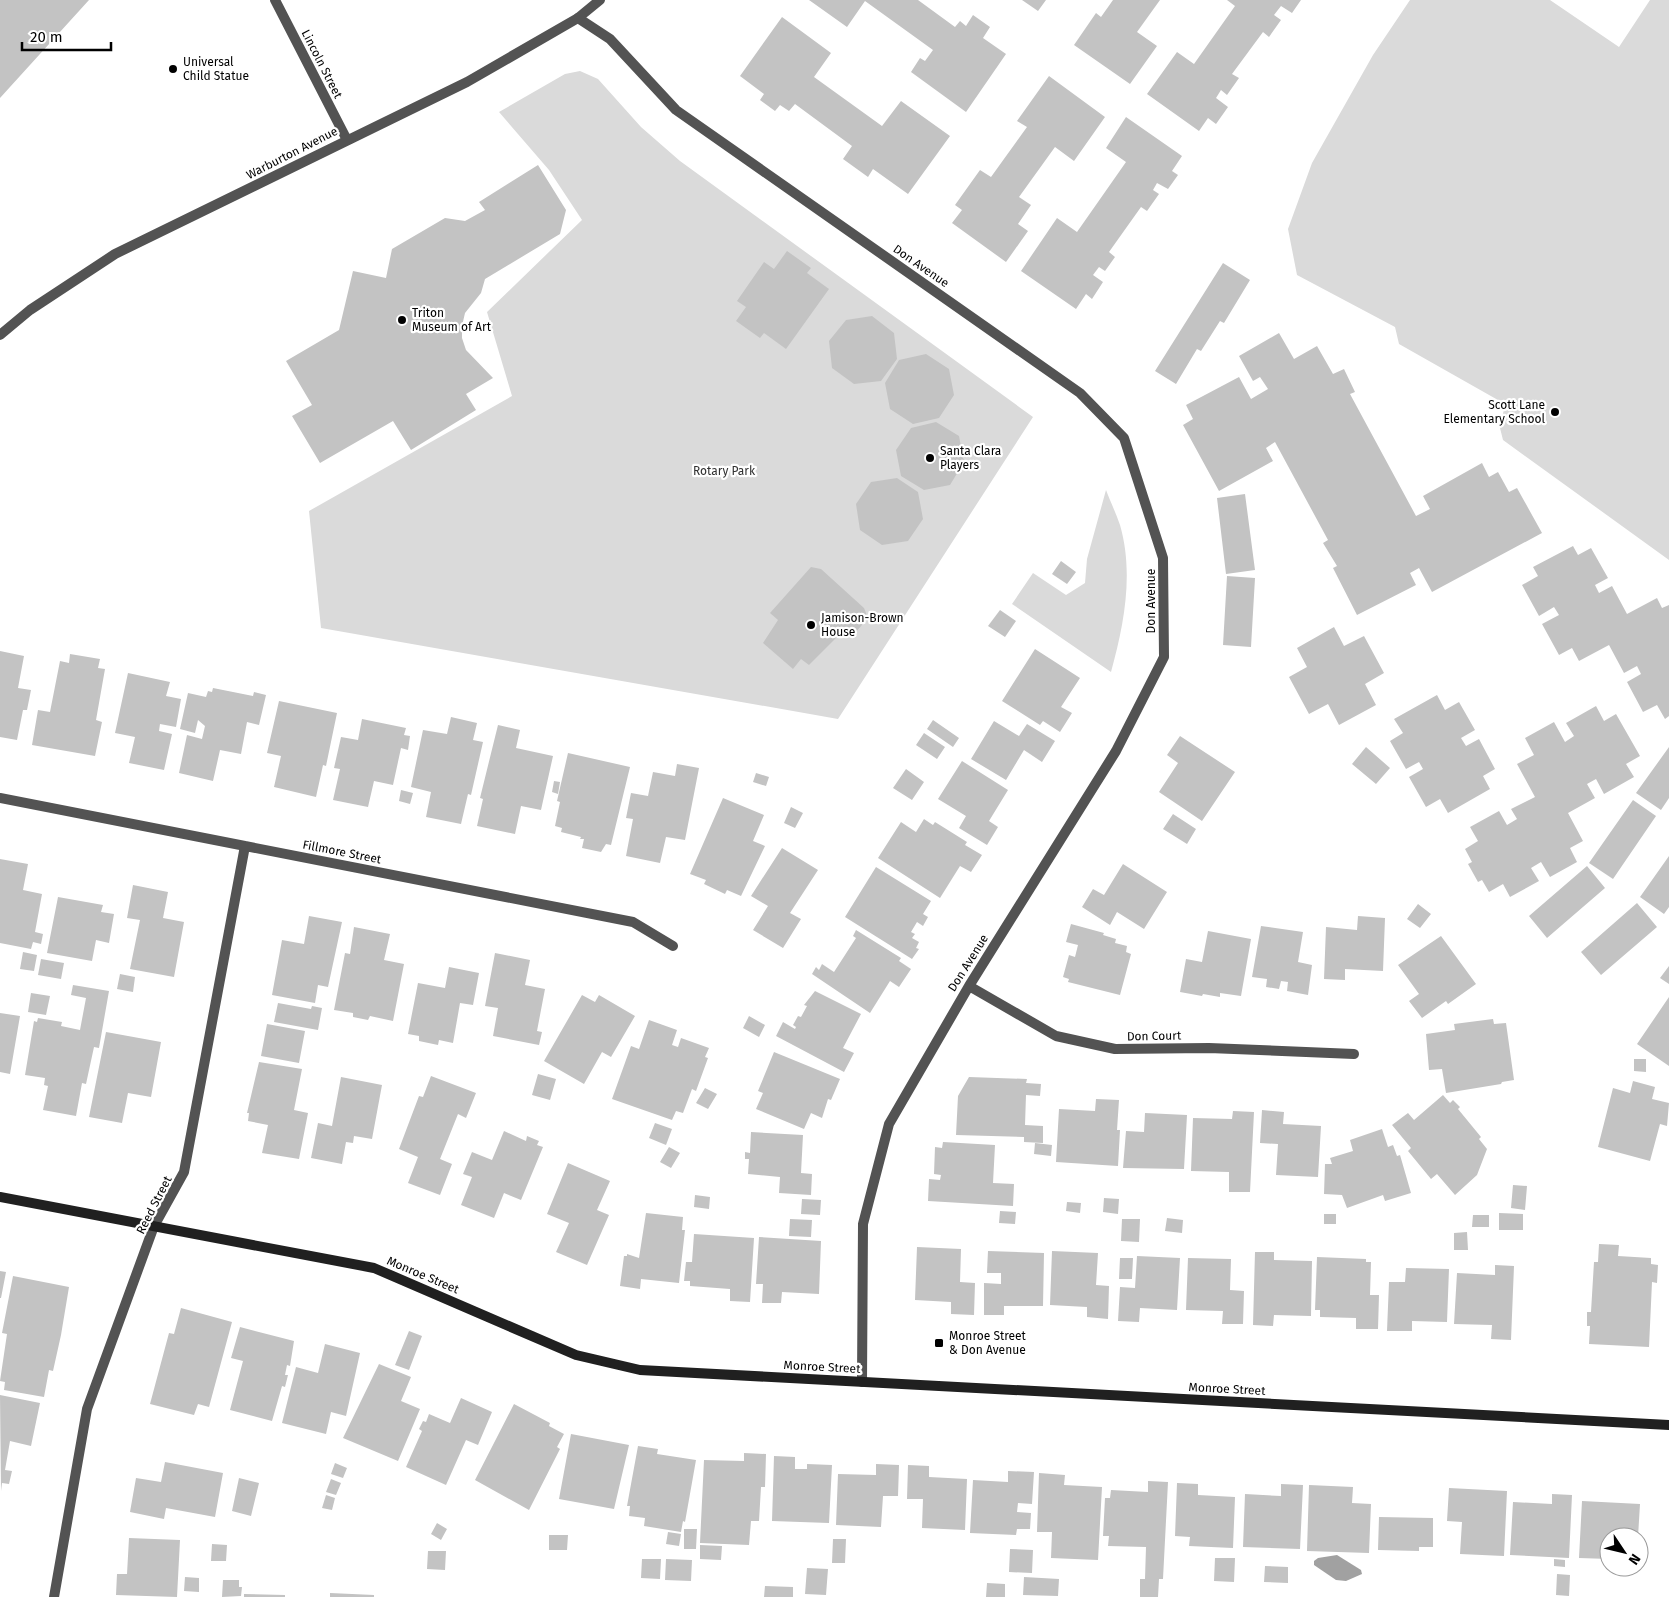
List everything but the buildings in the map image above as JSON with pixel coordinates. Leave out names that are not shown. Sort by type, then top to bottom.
[{"type":"main road","name":"Monroe Street","points":[[0,1197],[374,1268],[576,1355],[640,1370],[1669,1425]]},
{"type":"street","name":"Lincoln Street","points":[[275,0],[347,140]]},
{"type":"street","name":"Warburton Avenue","points":[[0,335],[45,300],[115,254],[467,82],[578,18],[600,0]]},
{"type":"street","name":"Don Avenue","points":[[578,18],[610,38],[676,110],[1080,393],[1124,438],[1163,558],[1164,657],[1116,751],[968,986],[888,1124],[863,1224],[862,1382]]},
{"type":"street","name":"Fillmore Street","points":[[0,798],[633,922],[673,946]]},
{"type":"street","name":"Reed Street","points":[[54,1597],[87,1409],[154,1226],[184,1172],[245,846]]},
{"type":"street","name":"Don Court","points":[[968,986],[1056,1036],[1115,1048],[1209,1048],[1354,1054]]},
{"type":"green space","name":"Scott Lane Elementary School","points":[[1410,0],[1550,0],[1619,47],[1650,0],[1669,0],[1669,560],[1503,440],[1500,428],[1505,404],[1399,344],[1395,327],[1297,275],[1288,229],[1312,163],[1373,55]]},
{"type":"green space","name":"Rotary Park","points":[[580,71],[598,79],[641,127],[680,161],[1033,417],[838,719],[321,628],[309,511],[512,396],[487,312],[582,220],[549,170],[499,112],[565,74]]},
{"type":"green space","points":[[1106,490],[1120,525],[1124,543],[1127,580],[1120,636],[1111,672],[1012,604],[1033,573],[1066,595],[1085,583],[1087,559]]},
{"type":"shaded area","points":[[1337,1555],[1361,1570],[1362,1574],[1346,1581],[1336,1580],[1314,1565],[1314,1561],[1318,1558]]},
{"type":"place","name":"Universal Child Statue","points":[[173,69]]},
{"type":"place","name":"Triton Museum of Art","points":[[402,320]]},
{"type":"place","name":"Scott Lane Elementary School","points":[[1555,412]]},
{"type":"place","name":"Santa Clara Players","points":[[930,458]]},
{"type":"place","name":"Jamison-Brown House","points":[[811,625]]},
{"type":"place","name":"Monroe Street & Don Avenue","points":[[939,1343]]}]
